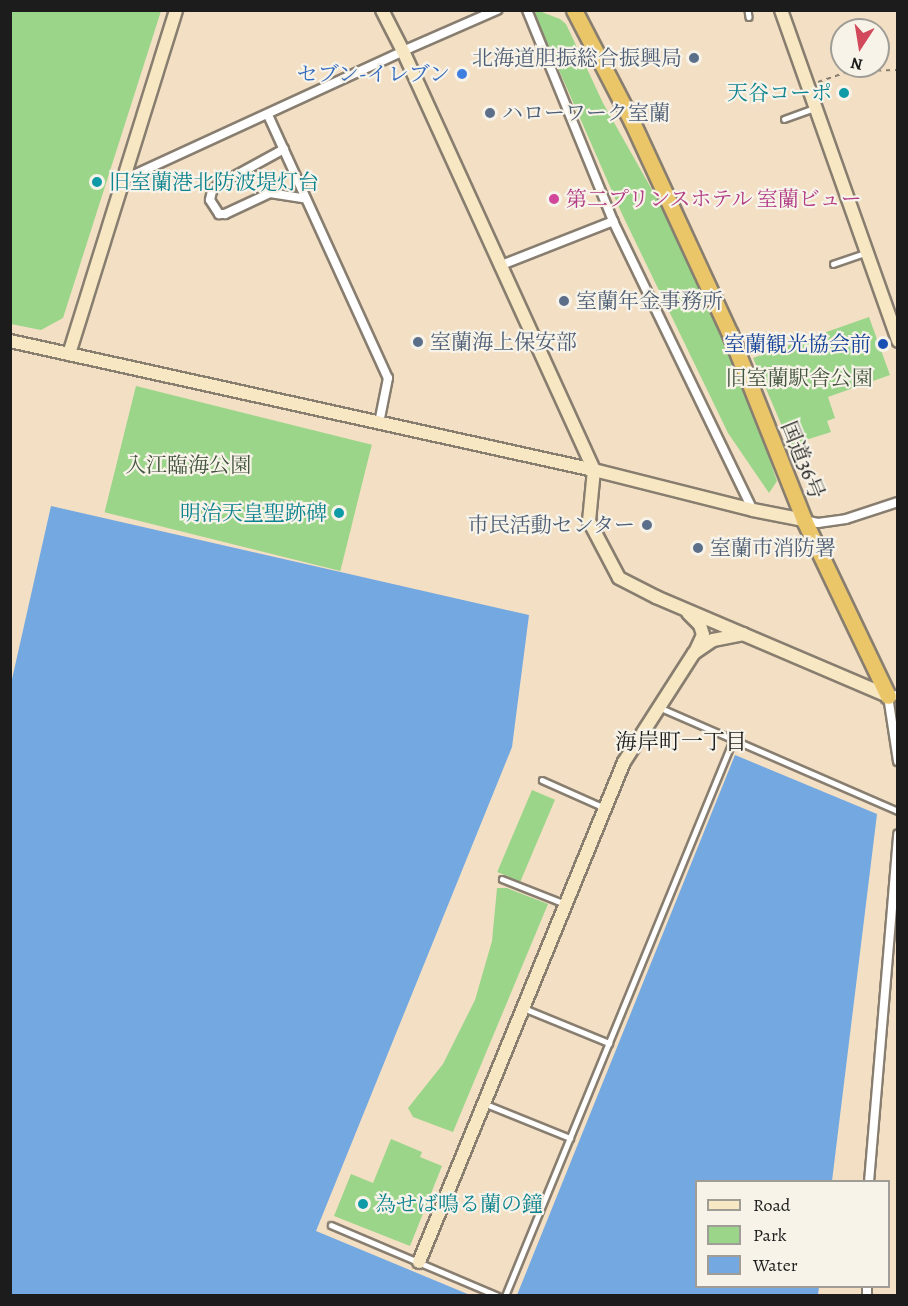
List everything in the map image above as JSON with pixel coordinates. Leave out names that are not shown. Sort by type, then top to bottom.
[{"type":"highway","name":"国道36号","points":[[574,10],[632,122],[730,334],[804,520],[893,695]]},
{"type":"street","points":[[69,354],[176,10]]},
{"type":"street","points":[[382,10],[403,51],[499,266],[594,470],[589,521],[620,578],[743,634],[893,695],[897,761]]},
{"type":"street","points":[[123,180],[497,10]]},
{"type":"street","points":[[527,10],[613,221],[753,510]]},
{"type":"street","points":[[781,10],[897,341]]},
{"type":"street","points":[[268,115],[388,378],[379,423]]},
{"type":"street","points":[[284,149],[218,185],[212,191],[210,200],[219,213],[225,214],[274,192],[306,199]]},
{"type":"street","points":[[499,266],[613,221]]},
{"type":"street","points":[[10,341],[594,470],[753,510],[818,523],[846,519],[897,502]]},
{"type":"street","points":[[419,1262],[624,762],[694,653],[703,635],[700,625],[683,608]]},
{"type":"street","points":[[694,653],[713,639],[743,634]]},
{"type":"street","points":[[869,1180],[886,948],[897,834]]},
{"type":"street","points":[[886,948],[897,948]]},
{"type":"lane","points":[[748,10],[749,17]]},
{"type":"lane","points":[[784,119],[815,108]]},
{"type":"lane","points":[[833,264],[866,252]]},
{"type":"lane","points":[[659,707],[897,811]]},
{"type":"lane","points":[[505,1296],[734,740]]},
{"type":"lane","points":[[542,780],[605,808]]},
{"type":"lane","points":[[502,879],[565,904]]},
{"type":"lane","points":[[523,1008],[609,1043]]},
{"type":"lane","points":[[484,1103],[570,1138]]},
{"type":"lane","points":[[331,1225],[498,1296]]},
{"type":"path","points":[[807,86],[850,71],[897,70]]},
{"type":"green space","points":[[11,10],[161,11],[63,318],[41,330],[11,324]]},
{"type":"green space","points":[[539,11],[560,19],[566,24],[603,103],[660,204],[704,294],[746,389],[777,481],[769,493],[728,433],[622,214],[534,13]]},
{"type":"green space","name":"旧室蘭駅舎公園","points":[[869,317],[890,375],[828,397],[835,418],[827,421],[831,432],[790,445],[753,358]]},
{"type":"green space","name":"入江臨海公園","points":[[136,386],[372,445],[340,571],[105,512]]},
{"type":"green space","points":[[532,790],[555,800],[520,882],[497,872]]},
{"type":"green space","points":[[497,888],[507,888],[548,904],[453,1132],[413,1117],[408,1108],[443,1064],[475,1000],[492,941]]},
{"type":"green space","points":[[391,1139],[422,1152],[420,1157],[442,1166],[410,1246],[334,1216],[351,1174],[373,1183]]},
{"type":"water","points":[[51,506],[529,615],[512,747],[316,1231],[470,1295],[11,1295],[10,688]]},
{"type":"water","points":[[735,755],[877,814],[832,1180],[695,1180],[695,1288],[819,1288],[818,1295],[517,1295]]},
{"type":"place","name":"北海道胆振総合振興局","points":[[694,58]]},
{"type":"place","name":"セブン-イレブン","points":[[462,74]]},
{"type":"place","name":"天谷コーポ","points":[[844,93]]},
{"type":"place","name":"ハローワーク室蘭","points":[[490,113]]},
{"type":"place","name":"旧室蘭港北防波堤灯台","points":[[97,182]]},
{"type":"place","name":"第二プリンスホテル 室蘭ビュー","points":[[554,199]]},
{"type":"place","name":"室蘭年金事務所","points":[[564,301]]},
{"type":"place","name":"室蘭海上保安部","points":[[418,342]]},
{"type":"place","name":"室蘭観光協会前","points":[[883,344]]},
{"type":"place","name":"明治天皇聖跡碑","points":[[339,513]]},
{"type":"place","name":"市民活動センター","points":[[647,525]]},
{"type":"place","name":"室蘭市消防署","points":[[698,548]]},
{"type":"place","name":"為せば鳴る蘭の鐘","points":[[363,1204]]},
{"type":"district","name":"海岸町一丁目","points":[[681,743]]}]
